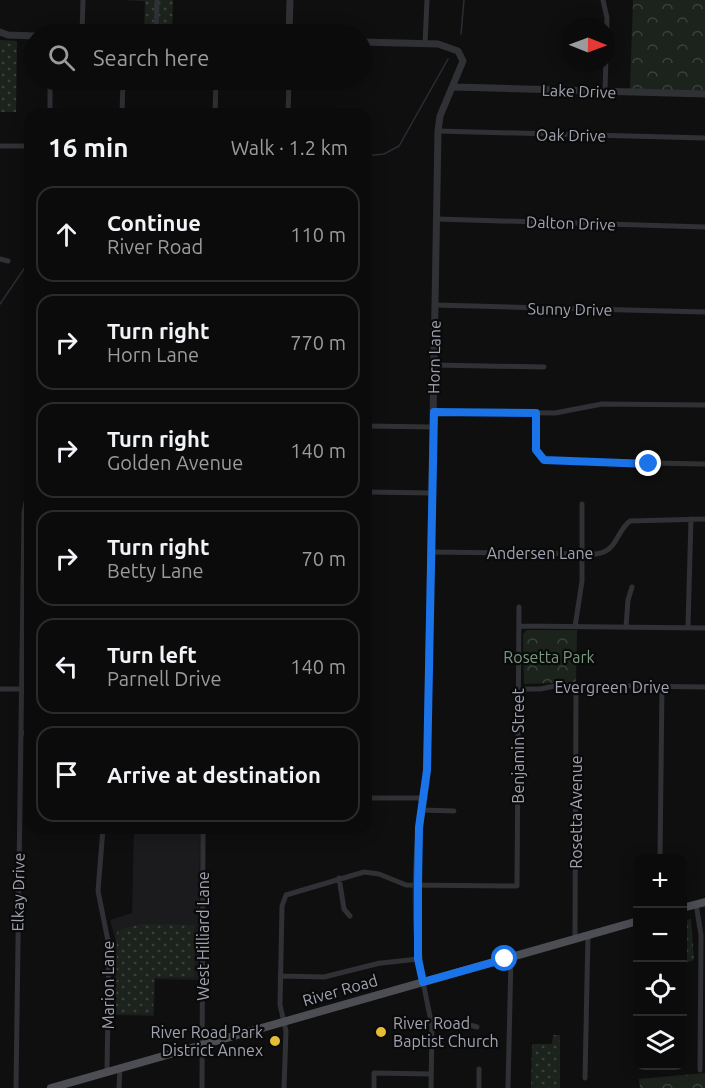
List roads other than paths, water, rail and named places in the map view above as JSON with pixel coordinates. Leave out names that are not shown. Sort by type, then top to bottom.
[{"type":"main road","name":"River Road","points":[[51,1088],[633,922]]},
{"type":"street","points":[[82,24],[83,0]]},
{"type":"street","points":[[156,24],[157,0]]},
{"type":"street","points":[[289,24],[290,0]]},
{"type":"street","points":[[425,44],[427,0]]},
{"type":"street","points":[[603,0],[607,18],[605,91]]},
{"type":"street","points":[[0,32],[24,36]]},
{"type":"street","name":"Horn Lane","points":[[372,42],[449,47],[461,56],[462,67],[440,116],[438,131],[425,798],[422,810],[418,886],[418,959],[423,982]]},
{"type":"street","name":"Lake Drive","points":[[454,87],[705,94]]},
{"type":"street","points":[[50,90],[50,108]]},
{"type":"street","points":[[122,108],[123,90]]},
{"type":"street","points":[[215,108],[216,90]]},
{"type":"street","points":[[288,108],[289,90]]},
{"type":"street","name":"Oak Drive","points":[[438,131],[705,138]]},
{"type":"street","points":[[0,146],[24,146]]},
{"type":"street","name":"Dalton Drive","points":[[437,219],[705,226]]},
{"type":"street","points":[[0,259],[8,261]]},
{"type":"street","name":"Sunny Drive","points":[[435,305],[705,312]]},
{"type":"street","points":[[434,365],[544,367]]},
{"type":"street","points":[[434,412],[562,412],[602,404],[705,405]]},
{"type":"street","points":[[536,413],[536,447],[541,459],[554,462],[705,464]]},
{"type":"street","points":[[372,426],[433,427]]},
{"type":"street","points":[[372,492],[432,493]]},
{"type":"street","points":[[575,627],[576,606],[581,588],[582,504]]},
{"type":"street","name":"Elkay Drive","points":[[16,1088],[24,513]]},
{"type":"street","points":[[688,626],[691,519]]},
{"type":"street","name":"Andersen Lane","points":[[431,552],[582,554],[607,552],[615,546],[621,530],[630,521],[705,519]]},
{"type":"street","points":[[626,627],[627,600],[632,587]]},
{"type":"street","name":"Benjamin Street","points":[[418,886],[518,886],[519,606]]},
{"type":"street","points":[[519,626],[688,626],[705,628]]},
{"type":"street","name":"Evergreen Drive","points":[[519,689],[576,685],[705,687]]},
{"type":"street","name":"Rosetta Avenue","points":[[575,939],[576,685]]},
{"type":"street","points":[[660,854],[662,686]]},
{"type":"street","points":[[0,689],[22,689]]},
{"type":"street","points":[[372,798],[425,798]]},
{"type":"street","points":[[422,810],[454,810]]},
{"type":"street","name":"Marion Lane","points":[[103,834],[98,891],[109,946],[107,1072]]},
{"type":"street","name":"West Hilliard Lane","points":[[202,1088],[203,834]]},
{"type":"street","points":[[284,1088],[284,1022],[280,1005],[280,976],[284,898],[293,891],[369,872],[401,884],[418,886]]},
{"type":"street","points":[[339,878],[344,906],[350,916]]},
{"type":"street","points":[[700,1070],[701,903]]},
{"type":"street","points":[[585,1078],[588,935]]},
{"type":"street","points":[[508,1088],[511,957]]},
{"type":"street","points":[[280,976],[324,977],[381,963],[418,959]]},
{"type":"street","points":[[423,982],[432,1026],[431,1088]]},
{"type":"street","points":[[432,1026],[466,1024],[477,1027]]},
{"type":"street","points":[[119,1088],[120,1068]]},
{"type":"street","points":[[479,1069],[479,1088]]},
{"type":"street","points":[[374,1088],[374,1073],[431,1074]]},
{"type":"waterway","points":[[461,34],[464,0]]},
{"type":"waterway","points":[[372,155],[384,154],[399,146],[448,59]]},
{"type":"waterway","points":[[0,304],[24,269]]},
{"type":"place","name":"River Road Baptist Church","points":[[381,1032]]},
{"type":"place","name":"River Road Park District Annex","points":[[275,1041]]},
{"type":"park label","name":"Rosetta Park","points":[[549,657]]}]
